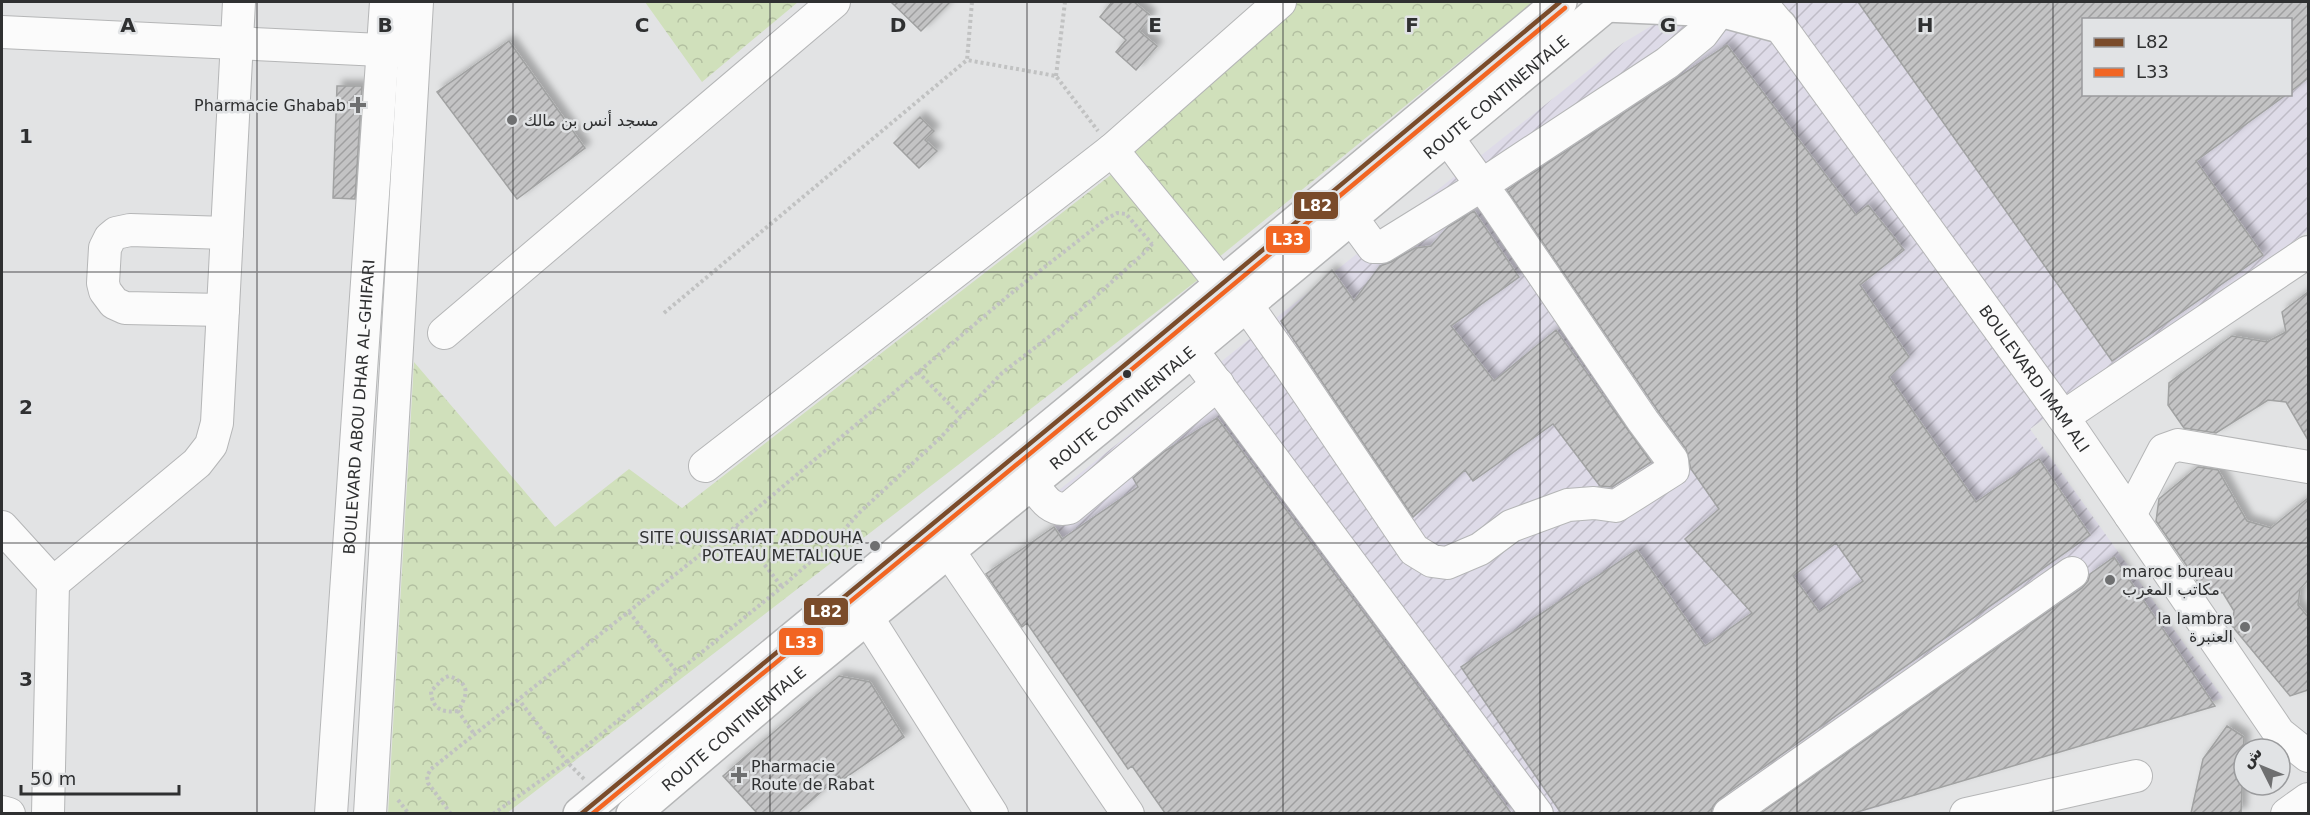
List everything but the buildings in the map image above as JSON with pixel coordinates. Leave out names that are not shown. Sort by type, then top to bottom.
[{"type":"main road","name":"ROUTE CONTINENTALE","points":[[590,805],[1560,2]]},
{"type":"main road","name":"ROUTE CONTINENTALE","points":[[633,813],[1608,3]]},
{"type":"main road","points":[[1608,3],[1720,10],[1769,9]]},
{"type":"street","points":[[52,583],[197,463],[211,445],[217,423],[239,2]]},
{"type":"street","name":"BOULEVARD ABOU DHAR AL-GHIFARI","points":[[331,813],[386,2]]},
{"type":"street","name":"BOULEVARD ABOU DHAR AL-GHIFARI","points":[[370,813],[417,2]]},
{"type":"street","points":[[444,333],[834,2]]},
{"type":"street","points":[[705,466],[1112,150],[1280,2]]},
{"type":"street","name":"BOULEVARD IMAM ALI","points":[[1769,9],[2063,417],[2279,733],[2308,756]]},
{"type":"street","points":[[1351,217],[1373,248],[1382,247],[1482,185],[1667,63],[1702,34],[1720,10]]},
{"type":"street","points":[[2,32],[414,52]]},
{"type":"street","points":[[1246,304],[1414,550],[1432,561],[1448,563],[1480,549],[1511,526],[1568,505],[1594,503],[1616,506],[1673,470],[1672,460],[1447,137]]},
{"type":"street","points":[[1112,150],[1161,233],[1221,283]]},
{"type":"street","points":[[223,310],[125,308],[109,298],[103,283],[105,248],[110,238],[123,231],[227,233]]},
{"type":"street","points":[[2063,417],[2308,252]]},
{"type":"street","points":[[1191,349],[1538,813]]},
{"type":"street","points":[[1031,482],[1053,507],[1069,508],[1218,384]]},
{"type":"street","points":[[2130,515],[2164,450],[2178,445],[2308,467]]},
{"type":"street","points":[[2,527],[52,583],[48,813]]},
{"type":"street","points":[[948,550],[1128,813]]},
{"type":"street","points":[[1729,813],[2072,573]]},
{"type":"street","points":[[867,617],[992,813]]},
{"type":"street","points":[[1985,811],[2136,776]]},
{"type":"street","points":[[2287,813],[2308,799]]},
{"type":"street","points":[[2,812],[9,813]]},
{"type":"path","points":[[664,314],[967,60],[972,2]]},
{"type":"path","points":[[1056,76],[1065,2]]},
{"type":"path","points":[[967,60],[1056,76],[1112,150]]},
{"type":"path","points":[[451,813],[428,783],[427,776],[431,769],[735,527],[1014,291],[1106,219],[1117,213],[1126,214],[1161,233],[1144,253],[1059,329],[1002,373],[961,416],[859,513],[837,538],[782,588],[567,762],[493,813]]},
{"type":"path","points":[[918,372],[961,416]]},
{"type":"path","points":[[735,527],[782,588]]},
{"type":"path","points":[[629,612],[678,672]]},
{"type":"path","points":[[449,676],[458,679],[465,687],[467,696],[458,711],[440,710],[434,706],[431,697],[431,692],[438,683],[449,676]]},
{"type":"path","points":[[519,700],[567,762],[590,805]]},
{"type":"path","points":[[458,711],[474,734]]},
{"type":"shaded area","points":[[1691,2],[2308,2],[2308,231],[2030,429],[2223,698],[1859,813],[1257,813],[1040,505],[1623,43]]},
{"type":"green space","points":[[645,2],[798,2],[702,82]]},
{"type":"green space","points":[[1294,2],[1533,2],[1218,258],[1129,153]]},
{"type":"green space","points":[[1112,174],[1199,279],[507,813],[388,814],[414,362],[555,527],[629,469],[682,508]]},
{"type":"transit line","name":"L82","points":[[581,814],[1560,2]]},
{"type":"transit line","name":"L33","points":[[592,814],[1089,405],[1565,8]]},
{"type":"place","name":"Pharmacie Ghabab","points":[[358,105]]},
{"type":"place","name":"مسجد أنس بن مالك","points":[[512,120]]},
{"type":"place","name":"SITE QUISSARIAT ADDOUHA POTEAU METALIQUE","points":[[875,546]]},
{"type":"place","name":"maroc bureau مكاتب المغرب","points":[[2110,580]]},
{"type":"place","name":"la lambra العنبرة","points":[[2245,627]]},
{"type":"place","name":"Pharmacie Route de Rabat","points":[[739,775]]}]
